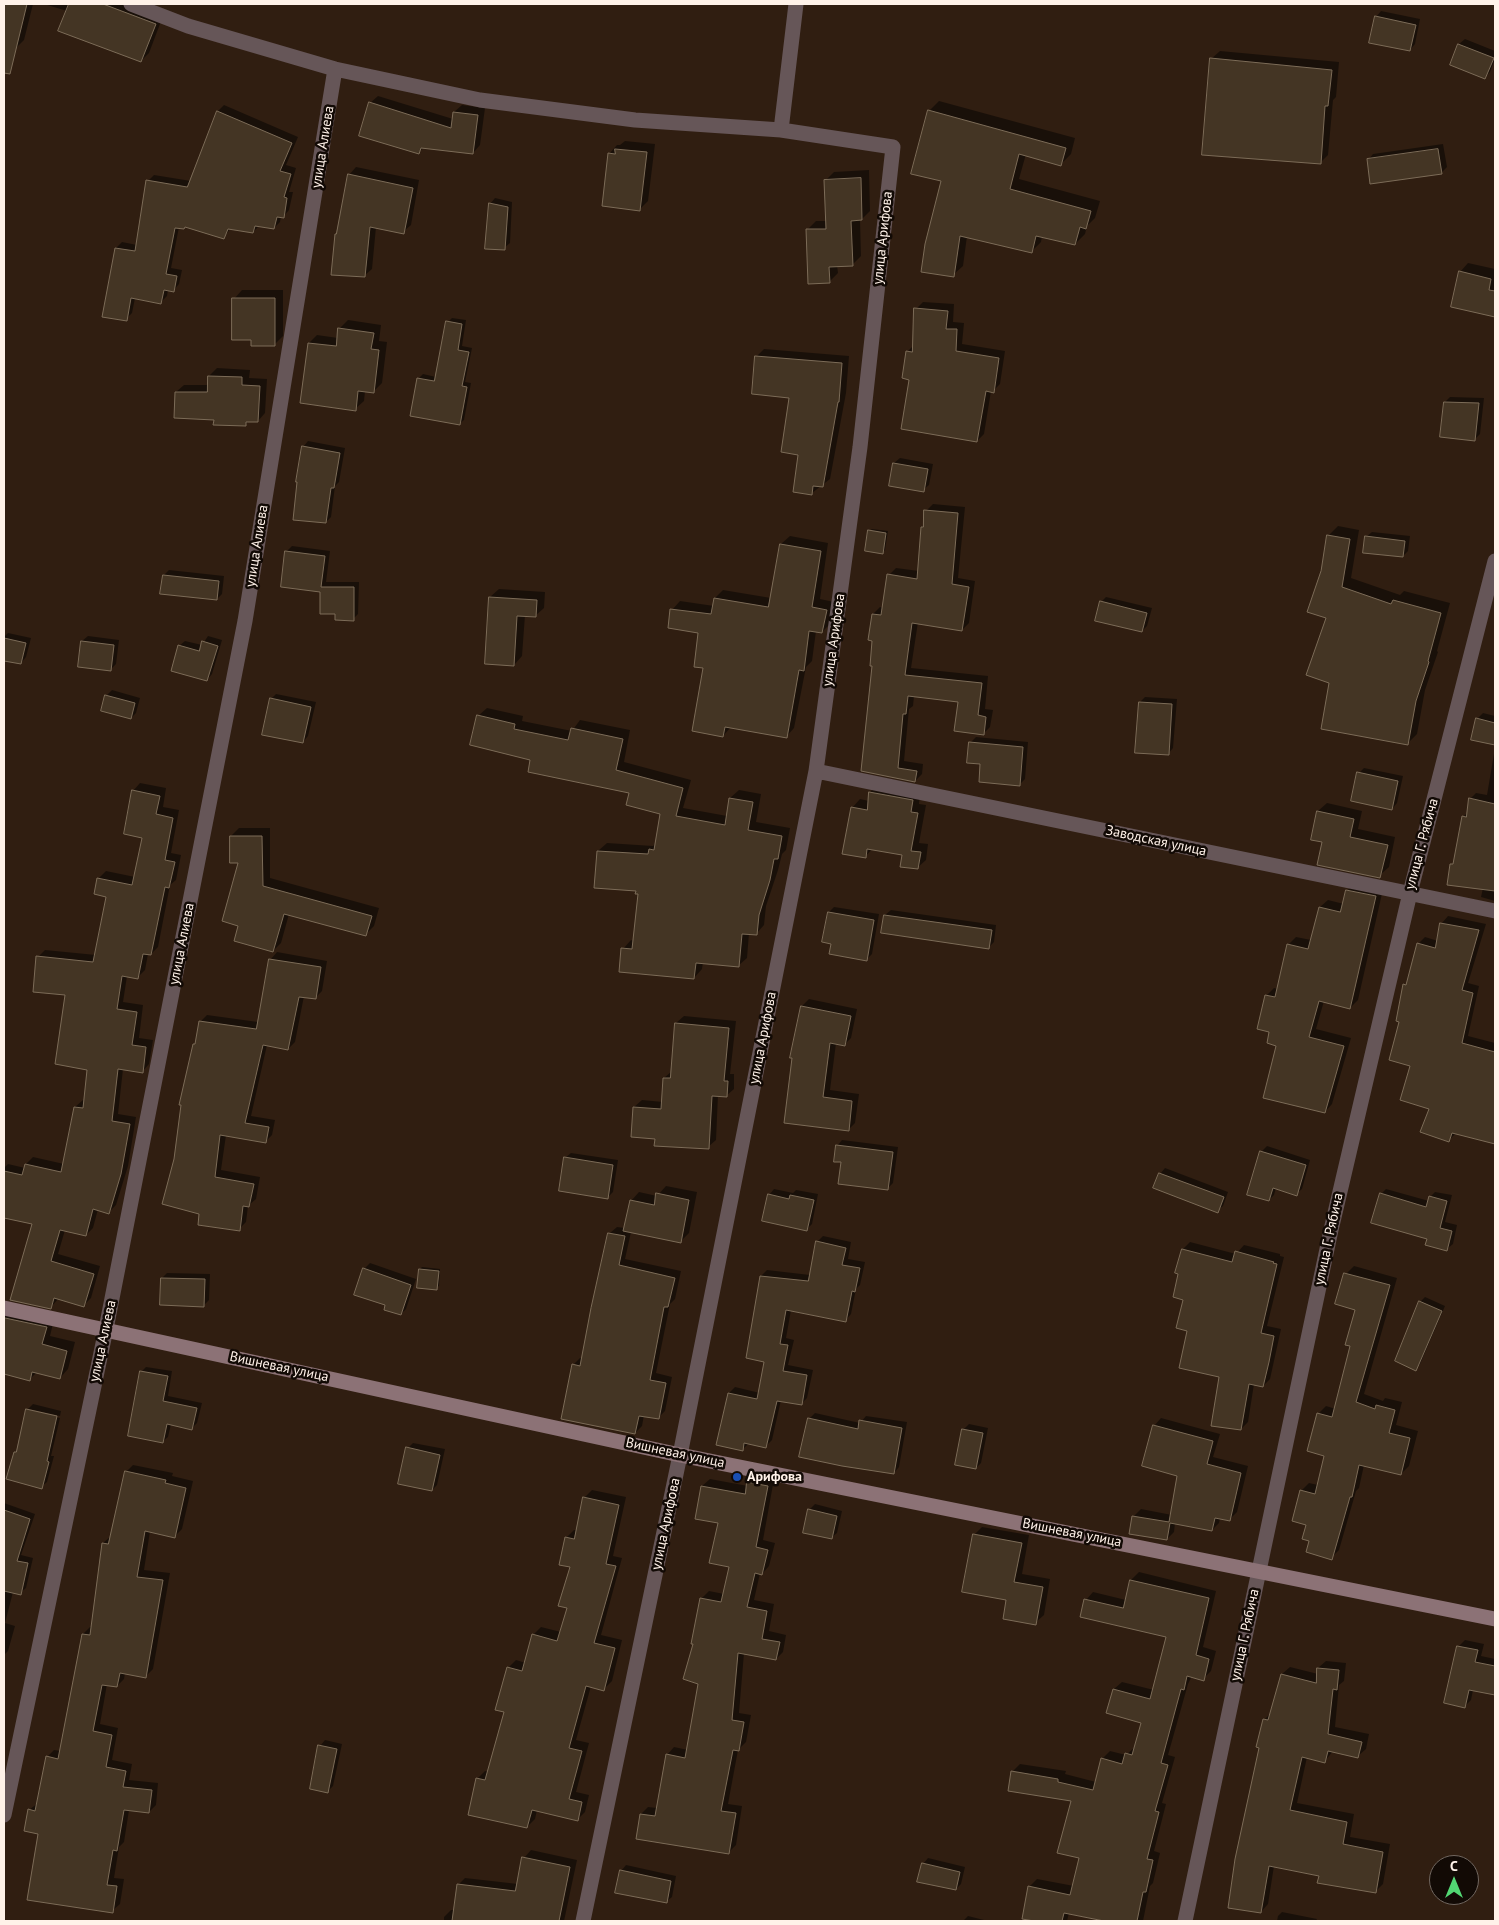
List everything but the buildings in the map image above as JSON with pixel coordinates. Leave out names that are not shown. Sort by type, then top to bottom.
[{"type":"street","points":[[131,4],[188,26],[335,69],[480,100],[635,120],[781,130],[796,4]]},
{"type":"street","name":"улица Алиева","points":[[4,1815],[106,1329],[245,620],[335,69]]},
{"type":"street","name":"улица Арифова","points":[[583,1921],[680,1455],[816,771],[860,447],[893,147],[781,130]]},
{"type":"street","name":"улица Г. Рябича","points":[[1184,1921],[1331,1230],[1410,893],[1490,604],[1495,561]]},
{"type":"street","name":"Заводская улица","points":[[816,771],[1495,911]]},
{"type":"street","name":"Вишневая улица","points":[[4,1308],[680,1455],[1495,1619]]},
{"type":"place","name":"Арифова","points":[[737,1477]]}]
